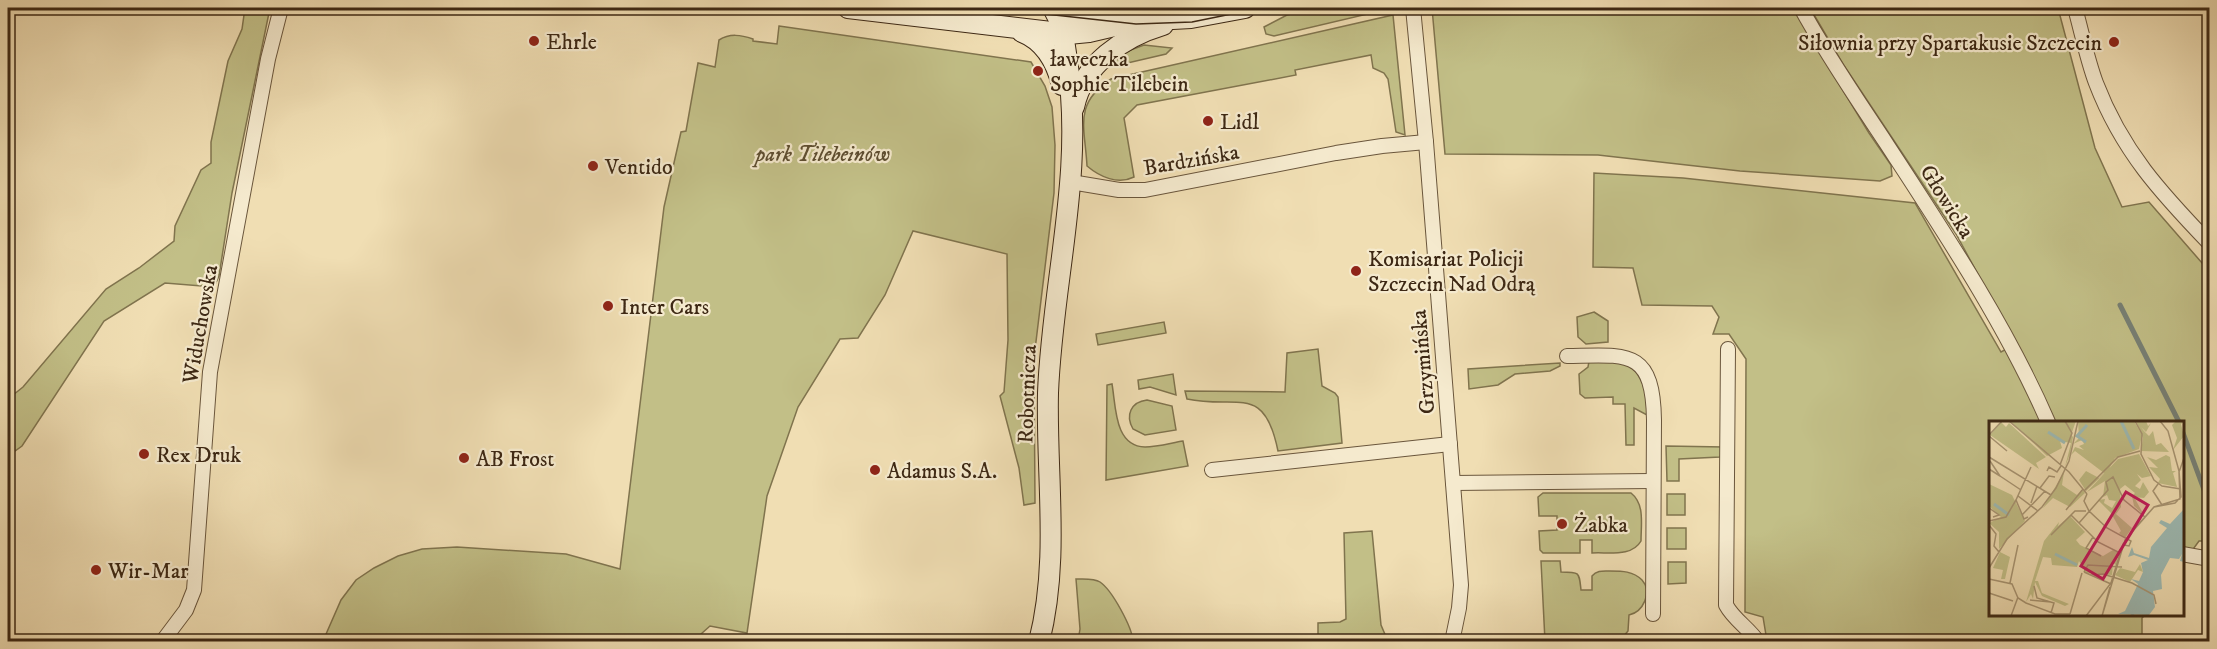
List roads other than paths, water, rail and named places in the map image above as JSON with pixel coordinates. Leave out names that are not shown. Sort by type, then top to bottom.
[{"type":"street","name":"Widuchowska","points":[[162,642],[186,610],[195,590],[210,372],[268,59],[281,8]]},
{"type":"street","points":[[848,8],[1010,29],[1063,33],[1089,32],[1127,19],[1245,8]]},
{"type":"street","points":[[1053,8],[1063,33]]},
{"type":"street","points":[[1087,8],[1127,19]]},
{"type":"street","name":"Grzymińska","points":[[1413,8],[1426,142],[1461,585],[1452,642]]},
{"type":"street","name":"Głowicka","points":[[1801,8],[1949,242],[2032,385],[2047,421]]},
{"type":"street","points":[[2075,8],[2096,84],[2128,148],[2160,191],[2210,244]]},
{"type":"street","name":"Robotnicza","points":[[1071,147],[1076,100],[1083,83],[1098,63],[1116,47],[1137,34],[1190,13]]},
{"type":"street","name":"Robotnicza","points":[[1010,29],[1034,38],[1047,50],[1056,66]]},
{"type":"street","name":"Robotnicza","points":[[1063,33],[1055,52],[1056,66],[1066,102],[1071,147]]},
{"type":"street","name":"Robotnicza","points":[[1039,642],[1047,607],[1051,566],[1049,370],[1071,183],[1071,89],[1063,33]]},
{"type":"street","name":"Bardzińska","points":[[1071,183],[1119,190],[1145,190],[1336,153],[1426,142]]},
{"type":"street","points":[[1728,349],[1726,605],[1731,614],[1752,633],[1758,642]]},
{"type":"street","points":[[1567,356],[1624,357],[1644,369],[1651,382],[1654,395],[1653,614]]},
{"type":"street","points":[[1212,470],[1450,444]]},
{"type":"street","points":[[1453,483],[1652,481]]},
{"type":"street","points":[[2184,554],[2210,559]]},
{"type":"waterway","points":[[2120,305],[2178,421]]},
{"type":"waterway","points":[[2184,435],[2210,506]]},
{"type":"tram line","points":[[990,8],[1136,24],[1192,22],[1261,8]]},
{"type":"place","name":"Ehrle","points":[[534,41]]},
{"type":"place","name":"Siłownia przy Spartakusie Szczecin","points":[[2114,42]]},
{"type":"place","name":"ławeczka Sophie Tilebein","points":[[1038,71]]},
{"type":"place","name":"Lidl","points":[[1208,121]]},
{"type":"place","name":"Ventido","points":[[593,166]]},
{"type":"place","name":"Komisariat Policji Szczecin Nad Odrą","points":[[1356,271]]},
{"type":"place","name":"Inter Cars","points":[[608,306]]},
{"type":"place","name":"Rex Druk","points":[[144,454]]},
{"type":"place","name":"AB Frost","points":[[464,458]]},
{"type":"place","name":"Adamus S.A.","points":[[875,470]]},
{"type":"place","name":"Żabka","points":[[1562,524]]},
{"type":"place","name":"Wir-Mar","points":[[96,570]]},
{"type":"park label","name":"park Tilebeinów","points":[[823,153]]}]
